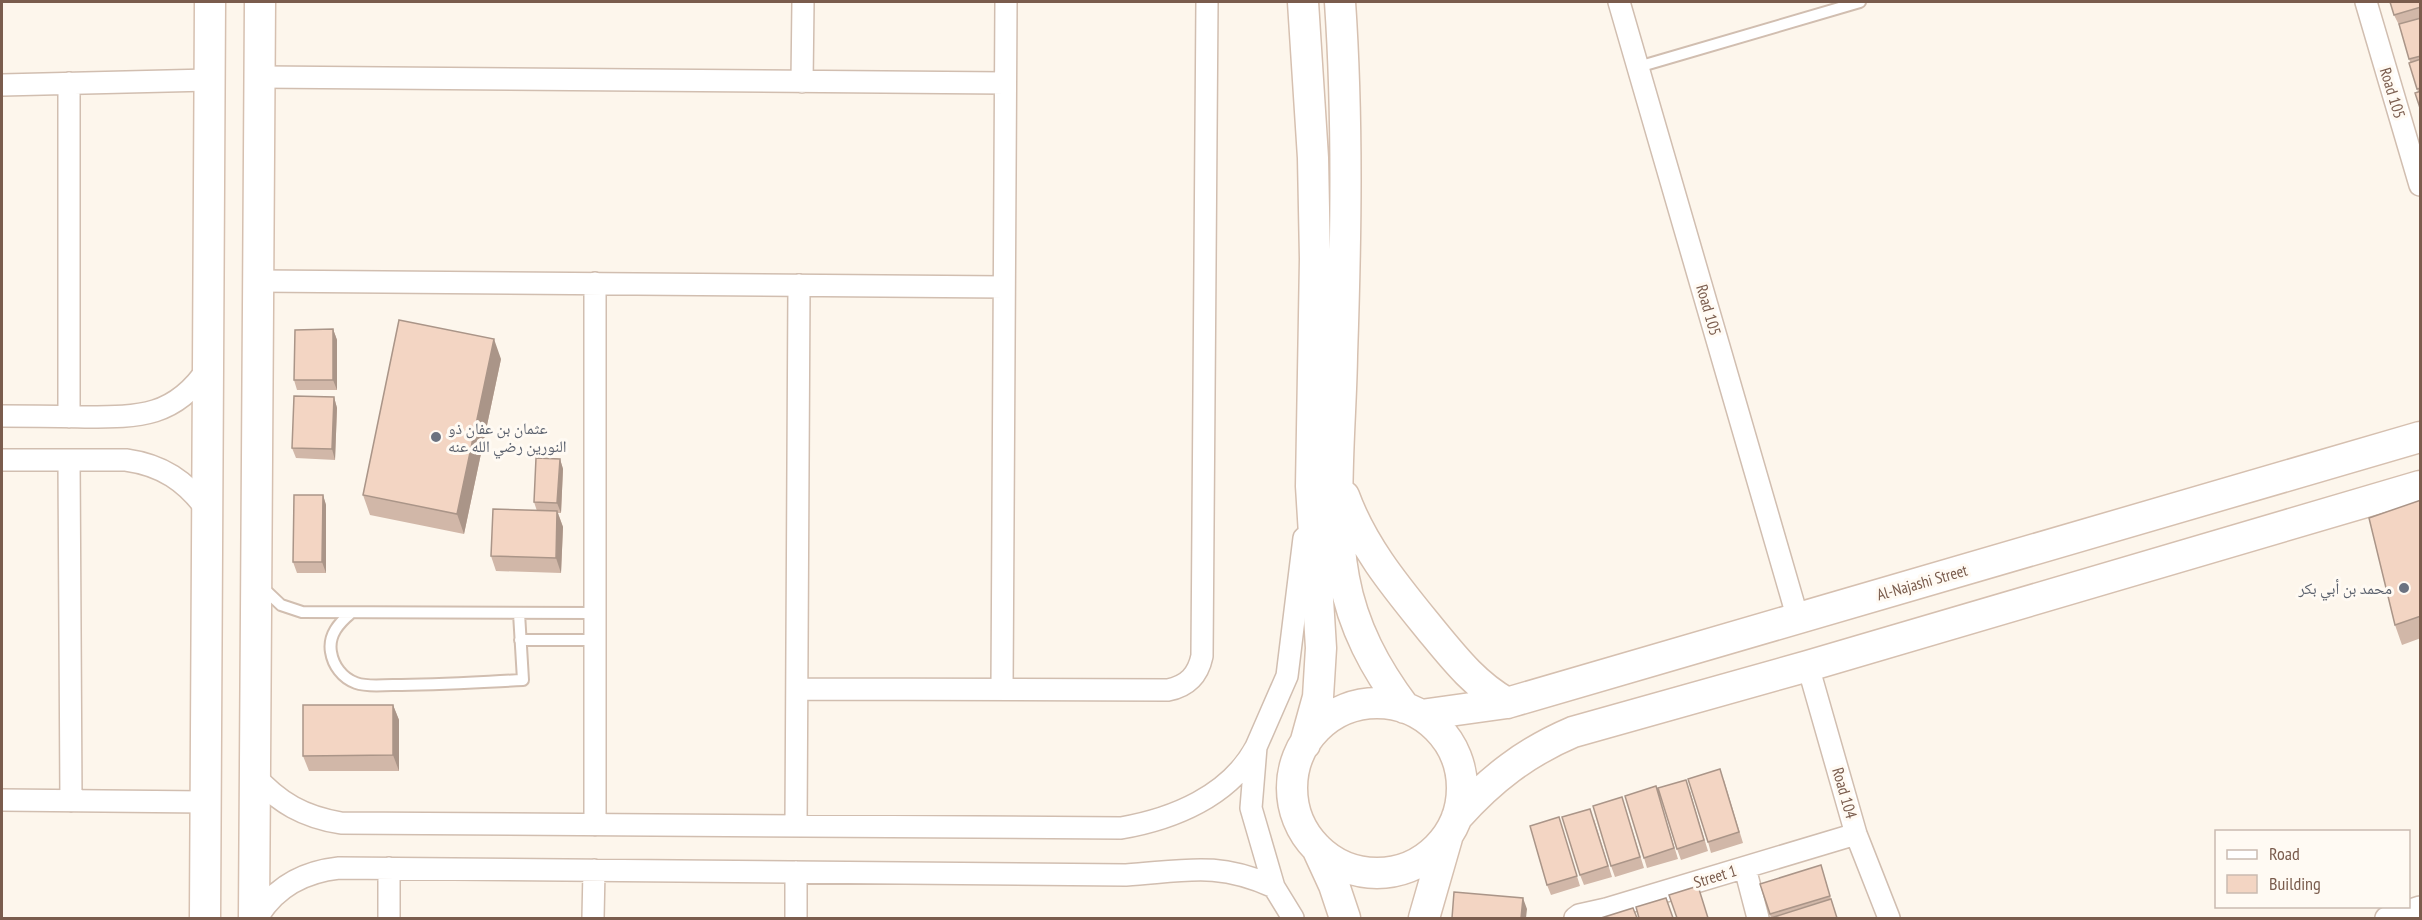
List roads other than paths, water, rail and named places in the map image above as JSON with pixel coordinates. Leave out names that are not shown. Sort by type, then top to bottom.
[{"type":"street","points":[[205,918],[210,2]]},
{"type":"street","points":[[256,918],[254,775],[260,2]]},
{"type":"street","points":[[802,82],[803,2]]},
{"type":"street","points":[[1002,689],[1006,2]]},
{"type":"street","points":[[797,688],[1168,690],[1188,683],[1200,666],[1207,2]]},
{"type":"street","points":[[1303,2],[1314,202],[1324,484],[1321,673],[1317,705],[1295,770],[1293,798],[1297,816],[1305,833],[1317,848],[1332,860],[1349,868],[1367,873],[1386,873],[1405,869],[1422,860],[1437,849],[1453,826],[1498,776],[1538,748],[1573,732],[1808,666],[2421,486]]},
{"type":"street","points":[[254,775],[284,803],[321,820],[341,824],[1121,828],[1149,823],[1177,814],[1202,801],[1226,784],[1247,764],[1287,676],[1324,484],[1345,259],[1344,90],[1340,2]]},
{"type":"street","name":"Road 105","points":[[1619,2],[1798,619]]},
{"type":"street","name":"Road 105","points":[[2366,2],[2421,185]]},
{"type":"street","points":[[260,77],[1005,83]]},
{"type":"street","points":[[2,85],[209,80]]},
{"type":"street","points":[[69,83],[69,417]]},
{"type":"street","points":[[258,281],[1004,287]]},
{"type":"street","points":[[595,284],[595,825]]},
{"type":"street","points":[[796,826],[799,285]]},
{"type":"street","points":[[2,416],[126,417],[158,411],[187,394],[208,368]]},
{"type":"street","name":"Al-Najashi Street","points":[[1413,712],[1506,704],[2421,436]]},
{"type":"street","points":[[2,460],[126,460],[158,468],[186,485],[207,510]]},
{"type":"street","points":[[69,460],[71,801]]},
{"type":"street","points":[[1324,484],[1394,585],[1471,677],[1506,704]]},
{"type":"street","points":[[1324,484],[1352,612],[1365,646],[1383,678],[1413,712]]},
{"type":"street","points":[[2101,530],[2096,553],[2100,564],[2112,577]]},
{"type":"street","points":[[2035,549],[2052,570],[2053,582],[2049,595]]},
{"type":"street","name":"Road 104","points":[[1808,666],[1856,834],[1889,918]]},
{"type":"street","points":[[1305,744],[1317,729],[1332,717],[1349,708],[1367,704],[1386,704],[1413,712],[1437,727],[1449,742],[1457,760],[1462,789],[1453,826],[1424,918]]},
{"type":"street","points":[[1256,747],[1251,808],[1274,887],[1293,918]]},
{"type":"street","points":[[2,800],[206,802]]},
{"type":"street","name":"Street 1","points":[[1575,918],[1856,834]]},
{"type":"street","points":[[1317,848],[1334,885],[1345,918]]},
{"type":"street","points":[[256,918],[274,895],[304,875],[339,868],[1126,875],[1212,868],[1244,875],[1274,887]]},
{"type":"street","points":[[389,868],[389,918]]},
{"type":"street","points":[[1745,868],[1758,918]]},
{"type":"street","points":[[593,918],[594,870]]},
{"type":"street","points":[[796,872],[796,918]]},
{"type":"street","points":[[2386,918],[2421,907]]},
{"type":"lane","points":[[1638,67],[1860,2]]},
{"type":"lane","points":[[256,577],[271,597],[291,610],[302,612],[595,613]]},
{"type":"lane","points":[[351,613],[339,622],[332,635],[330,649],[334,664],[343,675],[356,683],[418,685],[522,680],[519,613]]},
{"type":"lane","points":[[520,640],[595,640]]},
{"type":"place","name":"عثمان بن عفان ذو النورين رضي الله عنه","points":[[436,437]]},
{"type":"place","name":"محمد بن أبي بكر","points":[[2404,588]]}]
